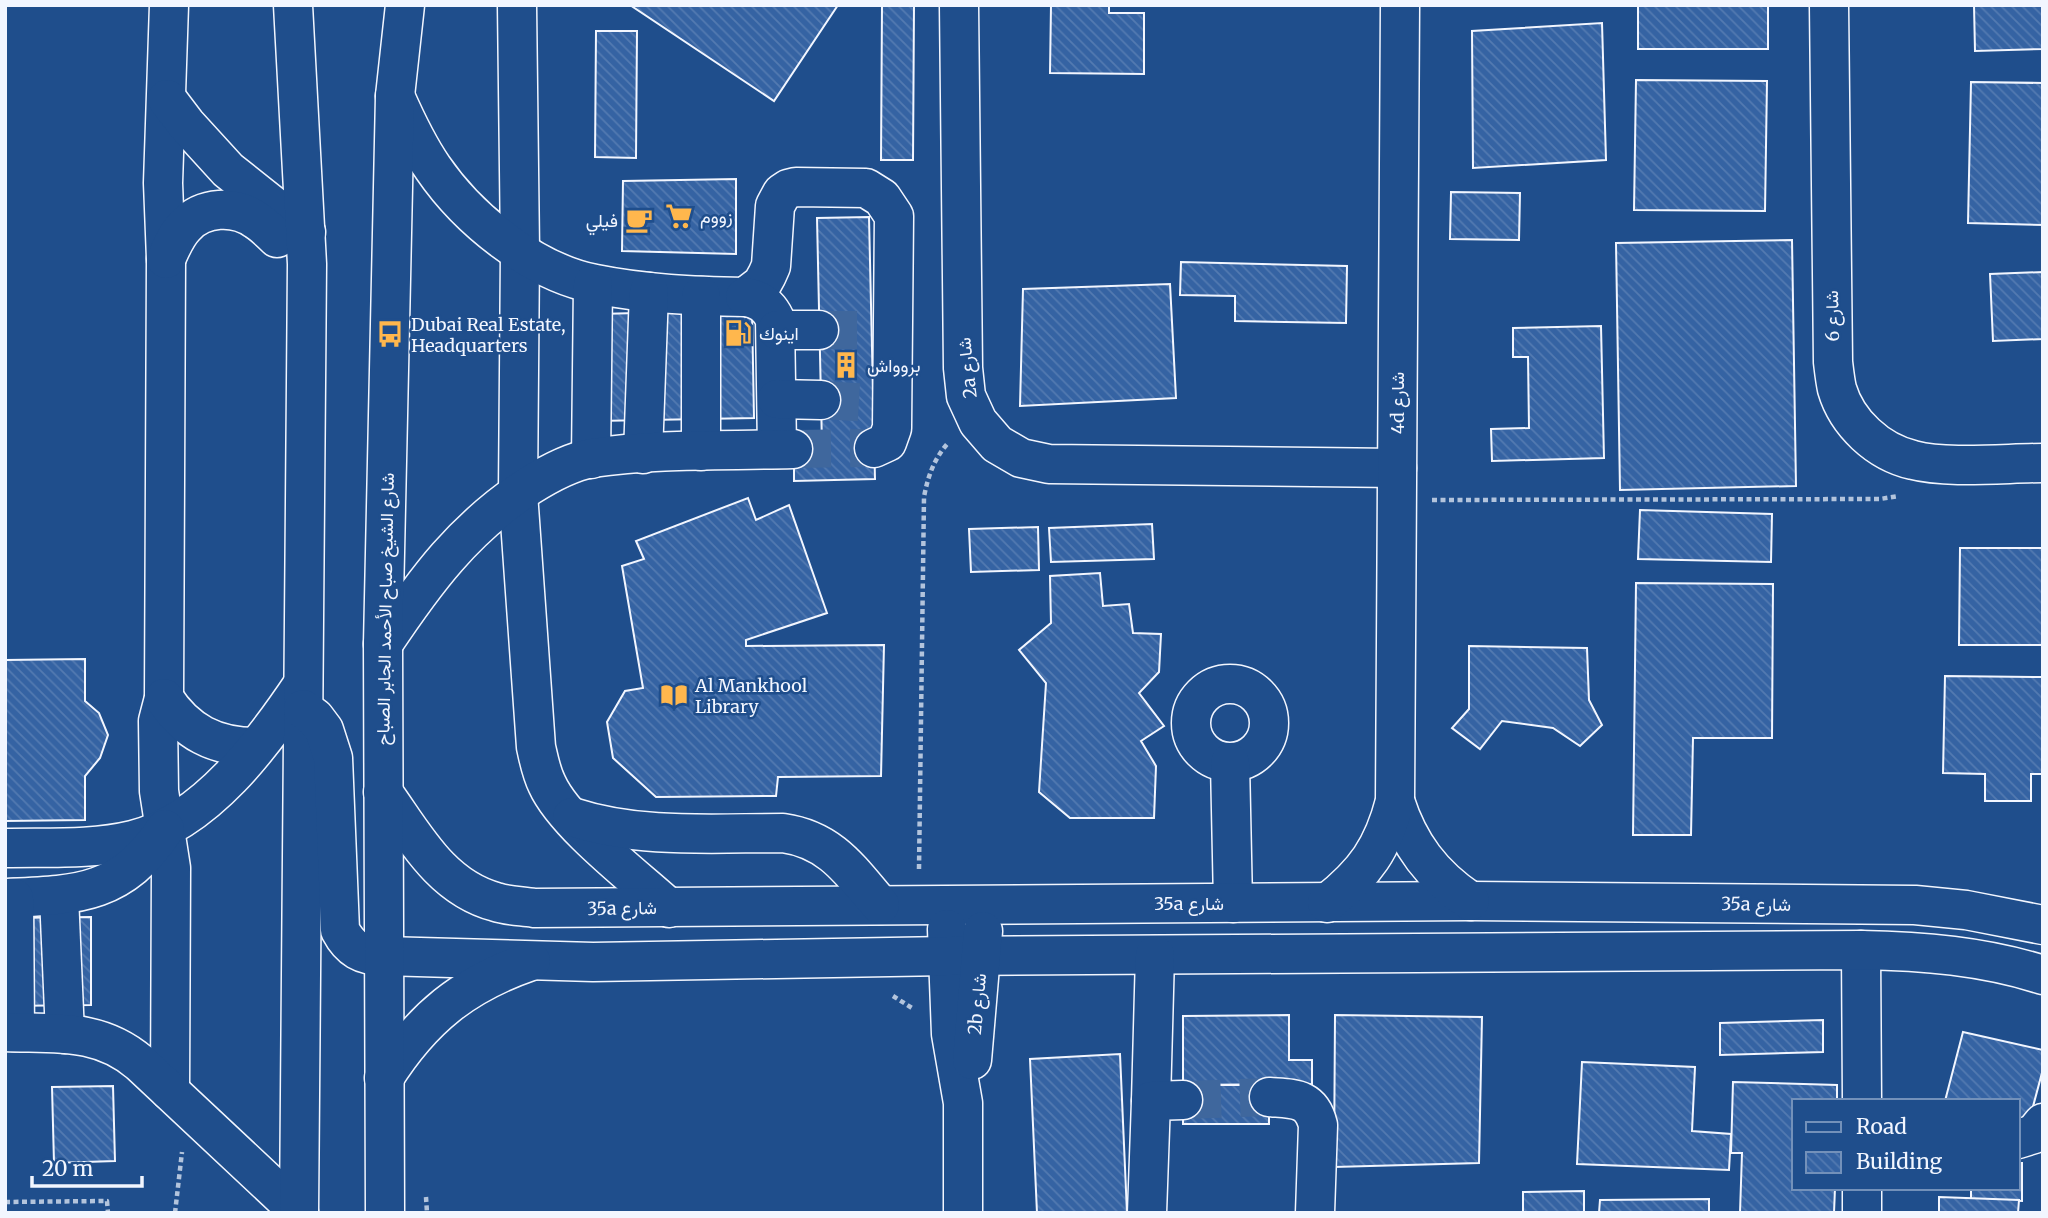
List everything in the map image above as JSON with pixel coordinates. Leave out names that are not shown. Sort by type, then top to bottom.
[{"type":"street","points":[[169,5],[163,183],[166,259],[164,698],[158,721],[159,791],[171,868],[170,1091]]},
{"type":"street","points":[[293,5],[307,248],[299,1212]]},
{"type":"street","name":"شارع الشيخ صباح الأحمد الجابر الصباح","points":[[385,1213],[383,644],[396,96],[405,5]]},
{"type":"street","points":[[517,5],[520,251],[518,493],[536,747],[547,785],[558,802],[608,854],[669,908]]},
{"type":"street","name":"2a شارع","points":[[960,5],[963,368],[966,396],[978,422],[997,444],[1021,458],[1049,464],[1396,484]]},
{"type":"street","name":"4d شارع","points":[[1327,903],[1364,869],[1378,848],[1395,801],[1400,5]]},
{"type":"street","name":"شارع 6","points":[[1829,5],[1833,362],[1837,388],[1849,413],[1866,435],[1888,451],[1913,460],[1941,464],[2043,463]]},
{"type":"street","points":[[383,644],[444,558],[492,512],[553,472],[591,459],[701,451],[785,449],[777,399],[777,330],[771,310],[755,298],[649,292],[593,284],[565,274],[520,251],[487,227],[458,200],[441,179],[412,134],[396,96]]},
{"type":"street","points":[[167,99],[228,170],[307,248]]},
{"type":"street","points":[[745,297],[762,284],[771,265],[775,206],[782,193],[796,187],[866,188],[883,198],[894,216],[882,331],[883,403],[891,436],[887,442],[874,448]]},
{"type":"street","points":[[166,259],[175,239],[186,224],[202,213],[221,209],[239,211],[307,248]]},
{"type":"street","points":[[591,459],[593,284]]},
{"type":"street","points":[[643,454],[649,292]]},
{"type":"street","points":[[701,296],[701,451]]},
{"type":"street","points":[[777,330],[819,330]]},
{"type":"street","points":[[777,399],[821,400]]},
{"type":"street","points":[[5,848],[102,845],[136,839],[166,827],[216,791],[303,696]]},
{"type":"street","points":[[303,696],[324,730],[333,758],[340,930],[346,942],[357,951],[370,956],[531,961],[1861,950],[1914,951],[1971,958],[2043,975]]},
{"type":"street","points":[[164,698],[174,714],[202,737],[220,744],[256,747]]},
{"type":"street","points":[[1230,763],[1233,903]]},
{"type":"street","name":"35a شارع","points":[[383,792],[428,858],[448,877],[470,892],[496,902],[534,908],[1470,901],[1915,905],[1966,910],[2043,925]]},
{"type":"street","name":"4d شارع","points":[[1395,801],[1403,825],[1430,869],[1449,887],[1470,901]]},
{"type":"street","points":[[572,817],[608,827],[645,832],[783,833],[801,836],[833,853],[880,905]]},
{"type":"street","points":[[166,827],[139,862],[122,876],[102,886],[59,896],[10,898],[10,1032],[96,1038],[120,1047],[299,1212]]},
{"type":"street","points":[[59,896],[65,1034]]},
{"type":"street","name":"2b شارع","points":[[933,905],[964,956]]},
{"type":"street","name":"2b شارع","points":[[964,1213],[963,1103],[952,1048],[964,956],[986,905]]},
{"type":"street","points":[[1861,950],[1862,1099]]},
{"type":"street","points":[[1147,1213],[1167,1100],[1155,954]]},
{"type":"street","points":[[384,1078],[401,1051],[422,1026],[446,1004],[501,971],[531,961]]},
{"type":"street","points":[[1269,1097],[1301,1100],[1316,1115],[1318,1125],[1315,1213]]},
{"type":"street","points":[[2020,1138],[2034,1134],[2043,1123]]},
{"type":"street","points":[[1862,1190],[1862,1213]]},
{"type":"path","points":[[933,905],[924,497],[935,460],[954,438],[978,422]]},
{"type":"path","points":[[1396,484],[1880,499],[1898,496],[1914,489],[1929,478],[1941,464]]},
{"type":"path","points":[[884,994],[909,1005],[915,1012]]},
{"type":"path","points":[[175,1213],[184,1137],[201,1121]]},
{"type":"path","points":[[425,1186],[427,1213]]},
{"type":"path","points":[[5,1202],[107,1201],[107,1213]]},
{"type":"building","points":[[630,5],[838,5],[774,101]]},
{"type":"building","points":[[882,5],[914,5],[913,160],[881,160]]},
{"type":"building","points":[[1051,5],[1109,5],[1109,13],[1144,13],[1144,74],[1050,73]]},
{"type":"building","points":[[1638,5],[1768,5],[1768,49],[1638,49]]},
{"type":"building","points":[[1974,5],[2043,5],[2043,49],[1975,51]]},
{"type":"building","points":[[1602,23],[1606,160],[1473,168],[1472,31]]},
{"type":"building","points":[[596,31],[637,31],[636,158],[595,157]]},
{"type":"building","points":[[1636,80],[1767,81],[1765,211],[1634,210]]},
{"type":"building","points":[[1971,82],[2043,83],[2043,225],[1968,223]]},
{"type":"building","name":"زووم","points":[[736,179],[736,254],[622,251],[623,181]]},
{"type":"building","points":[[1451,192],[1520,193],[1519,240],[1450,239]]},
{"type":"building","name":"بروواش","points":[[869,217],[875,479],[794,481],[794,445],[822,445],[817,218]]},
{"type":"building","points":[[1792,240],[1796,486],[1620,490],[1616,243]]},
{"type":"building","points":[[1181,262],[1347,266],[1346,323],[1235,321],[1235,296],[1180,295]]},
{"type":"building","points":[[2043,272],[2043,339],[1993,341],[1990,274]]},
{"type":"building","points":[[1170,284],[1176,398],[1020,406],[1023,289]]},
{"type":"building","points":[[752,310],[754,418],[597,421],[599,314]]},
{"type":"building","points":[[1601,326],[1604,458],[1492,461],[1491,429],[1529,428],[1528,357],[1513,357],[1513,328]]},
{"type":"building","points":[[748,498],[756,520],[789,505],[827,613],[746,640],[746,646],[884,645],[881,776],[778,777],[776,796],[656,797],[613,758],[607,722],[625,691],[643,688],[622,566],[644,559],[636,541]]},
{"type":"building","points":[[1640,510],[1772,514],[1771,562],[1638,559]]},
{"type":"building","points":[[1152,524],[1154,559],[1051,562],[1049,528]]},
{"type":"building","points":[[1038,527],[1039,570],[971,572],[969,529]]},
{"type":"building","points":[[1960,548],[2043,548],[2043,645],[1959,645]]},
{"type":"building","points":[[1100,573],[1103,606],[1129,604],[1133,633],[1161,634],[1159,672],[1139,693],[1164,726],[1141,741],[1156,766],[1154,818],[1070,818],[1039,792],[1046,683],[1019,650],[1051,623],[1050,576]]},
{"type":"building","points":[[1636,583],[1773,584],[1772,738],[1693,738],[1691,835],[1633,835]]},
{"type":"building","points":[[1469,646],[1587,648],[1589,700],[1602,725],[1580,746],[1553,728],[1502,721],[1480,749],[1452,728],[1469,709]]},
{"type":"building","points":[[85,659],[85,701],[99,713],[108,735],[100,758],[85,776],[85,820],[5,821],[5,660]]},
{"type":"building","points":[[1945,676],[2043,677],[2043,774],[2031,774],[2031,801],[1985,801],[1985,774],[1943,773]]},
{"type":"building","points":[[91,917],[91,1005],[5,1006],[5,918]]},
{"type":"building","points":[[1289,1015],[1289,1060],[1312,1060],[1312,1084],[1183,1085],[1183,1016]]},
{"type":"building","points":[[1335,1015],[1482,1017],[1479,1163],[1334,1167]]},
{"type":"building","points":[[1823,1020],[1823,1052],[1720,1055],[1720,1023]]},
{"type":"building","points":[[1963,1032],[2043,1050],[2043,1069],[2027,1129],[2020,1127],[2020,1099],[1946,1099]]},
{"type":"building","points":[[1120,1054],[1127,1213],[1037,1213],[1030,1059]]},
{"type":"building","points":[[1582,1062],[1695,1067],[1692,1131],[1731,1134],[1729,1170],[1577,1164]]},
{"type":"building","points":[[1733,1082],[1837,1085],[1837,1099],[1792,1099],[1792,1190],[1835,1190],[1834,1213],[1740,1213],[1742,1153],[1731,1153]]},
{"type":"building","points":[[1183,1085],[1269,1085],[1269,1124],[1183,1124]]},
{"type":"building","points":[[113,1086],[115,1161],[54,1163],[52,1087]]},
{"type":"building","points":[[2022,1163],[2022,1201],[1971,1199],[1971,1190],[2020,1190]]},
{"type":"building","points":[[1584,1191],[1584,1213],[1523,1213],[1523,1192]]},
{"type":"building","points":[[1939,1197],[2019,1200],[2018,1213],[1939,1213]]},
{"type":"building","points":[[1709,1199],[1709,1213],[1599,1213],[1600,1200]]},
{"type":"tunnel","points":[[819,330],[872,330]]},
{"type":"tunnel","points":[[821,400],[873,403]]},
{"type":"tunnel","points":[[793,449],[874,448]]},
{"type":"tunnel","points":[[1183,1100],[1269,1097]]},
{"type":"place","name":"زووم","points":[[679,216]]},
{"type":"place","name":"فيلي","points":[[639,220]]},
{"type":"place","name":"اينوك","points":[[738,333]]},
{"type":"place","name":"Dubai Real Estate, Headquarters","points":[[390,334]]},
{"type":"place","name":"بروواش","points":[[846,365]]},
{"type":"place","name":"Al Mankhool Library","points":[[674,695]]}]
